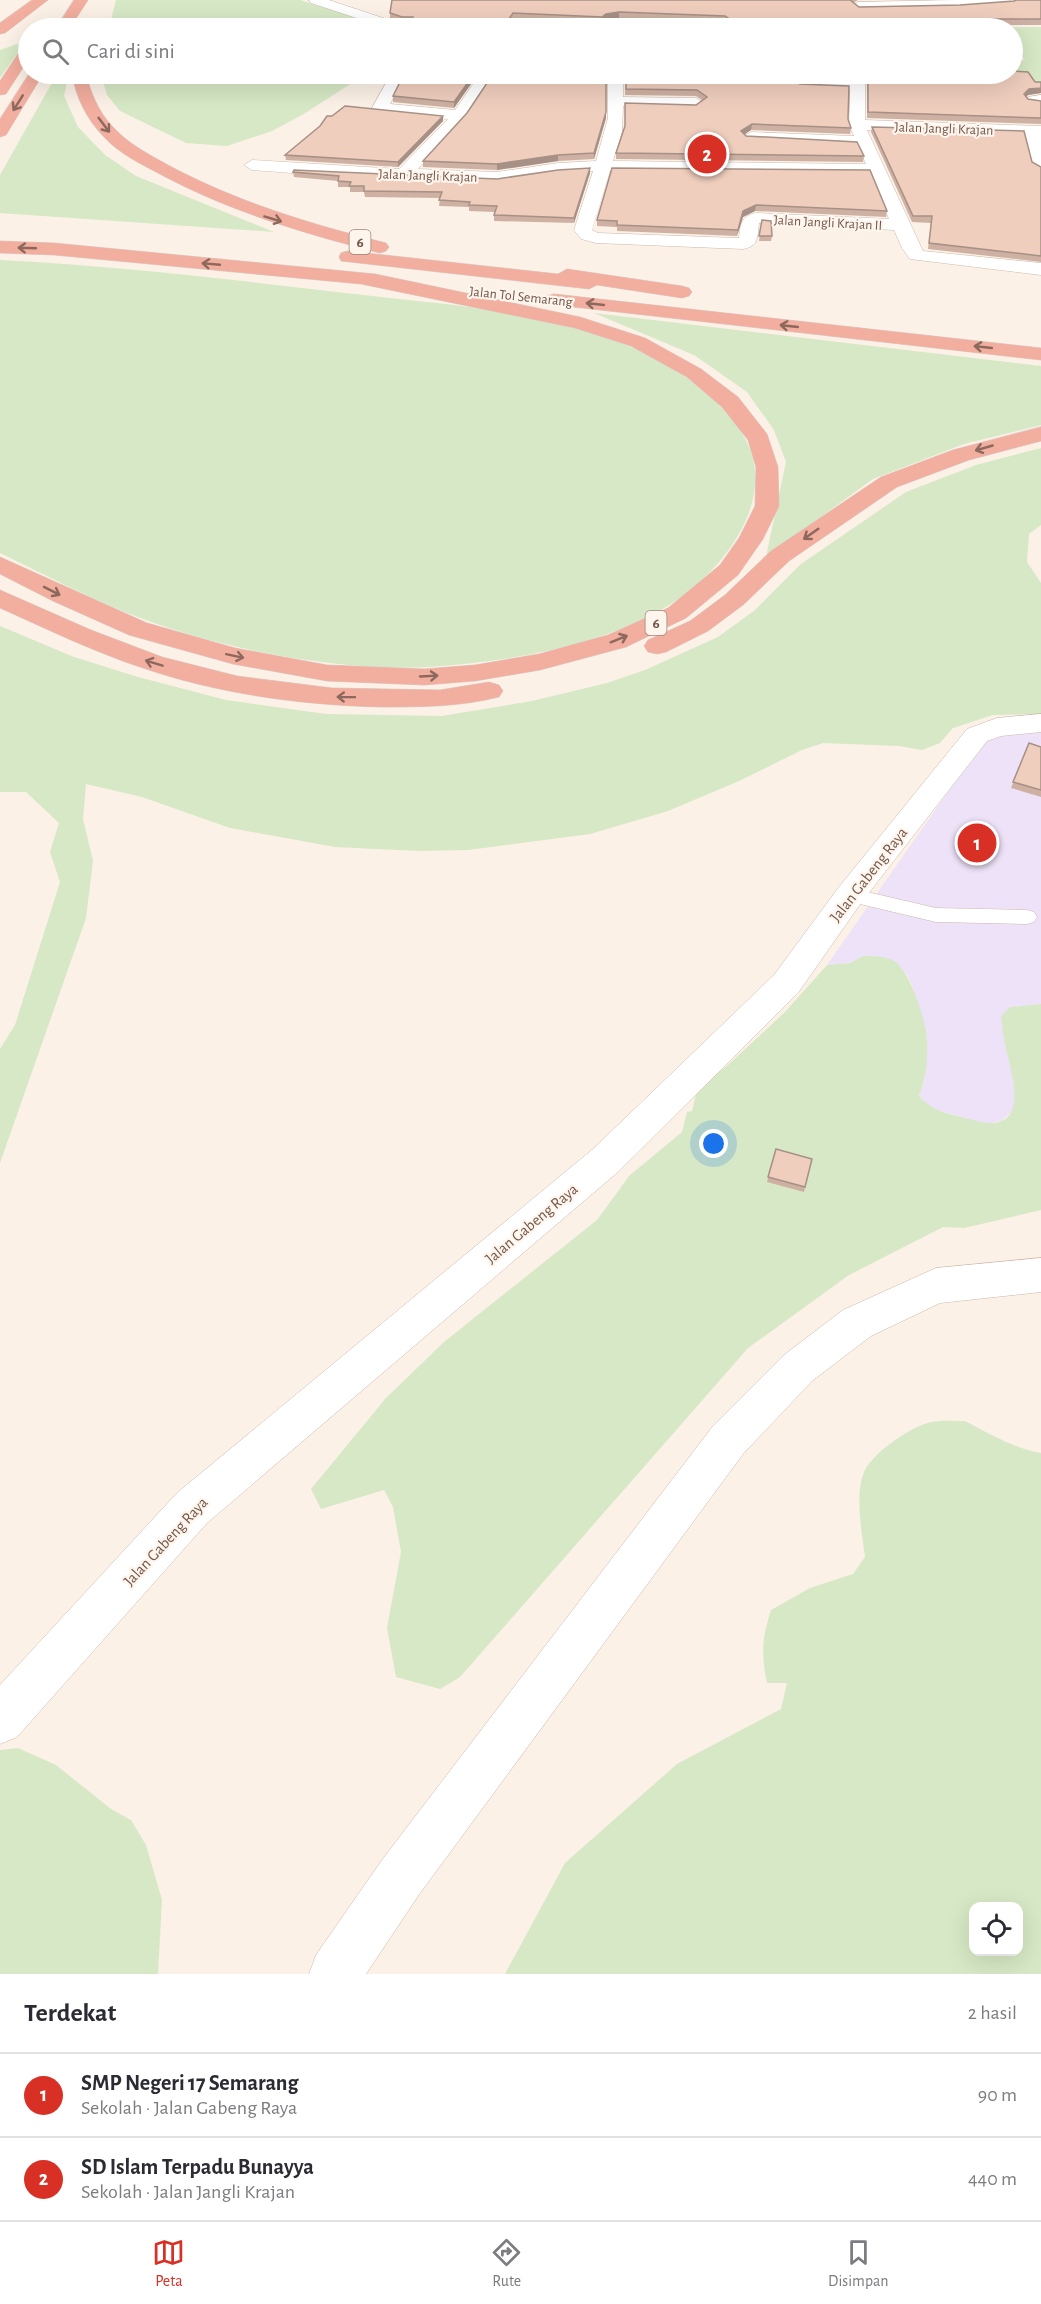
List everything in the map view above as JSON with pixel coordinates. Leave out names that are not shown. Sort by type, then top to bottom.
[{"type":"highway","points":[[0,30],[41,0]]},
{"type":"highway","points":[[69,18],[81,0]]},
{"type":"highway","points":[[0,92],[18,64]]},
{"type":"highway","points":[[0,132],[30,84]]},
{"type":"highway","name":"Jalan Tol Semarang","points":[[82,84],[88,102],[107,131],[142,157],[187,183],[262,215],[388,249],[700,295],[331,255]]},
{"type":"highway","points":[[0,230],[80,233]]},
{"type":"highway","name":"Jalan Tol Semarang","points":[[0,247],[54,249],[353,278],[1041,354]]},
{"type":"highway","name":"6","points":[[0,564],[62,596],[138,628],[233,656],[327,673],[424,677],[475,673],[540,662],[617,641],[677,613],[729,570],[751,539],[767,506],[767,467],[759,439],[730,402],[694,373],[638,342],[580,323],[353,278]]},
{"type":"highway","name":"6","points":[[0,598],[82,636],[153,663],[237,684],[332,697],[440,699],[555,679],[631,656],[664,642],[699,626],[734,600],[780,555],[889,482],[961,454],[1041,434]]},
{"type":"street","points":[[316,0],[369,18]]},
{"type":"street","points":[[858,9],[1013,0]]},
{"type":"street","points":[[393,84],[380,108],[459,115]]},
{"type":"street","points":[[403,174],[443,137],[480,84]]},
{"type":"street","points":[[603,166],[614,132],[615,84]]},
{"type":"street","name":"Jalan Jangli Krajan II","points":[[858,84],[857,125],[911,248],[917,255],[1041,269]]},
{"type":"street","points":[[615,101],[696,103]]},
{"type":"street","name":"Jalan Jangli Krajan","points":[[857,125],[1037,139],[1041,167]]},
{"type":"street","points":[[751,137],[864,141]]},
{"type":"street","name":"Jalan Jangli Krajan","points":[[252,165],[318,171],[497,177],[558,168],[603,166],[878,170]]},
{"type":"street","name":"Jalan Jangli Krajan II","points":[[603,166],[583,230],[586,235],[596,238],[743,244],[748,243],[750,221],[756,218],[901,225]]},
{"type":"street","name":"Jalan Gabeng Raya","points":[[0,1720],[192,1508],[606,1160],[786,984],[850,895],[977,735],[997,727],[1041,723]]},
{"type":"street","points":[[335,1974],[400,1878],[728,1440],[798,1368],[857,1323],[936,1286],[1041,1275]]},
{"type":"lane","points":[[850,895],[936,915],[1027,917]]},
{"type":"shaded area","points":[[991,730],[1041,731],[1041,1004],[1010,1007],[1015,1097],[1013,1111],[1001,1121],[986,1124],[930,1108],[919,1096],[924,1082],[927,1039],[912,985],[905,972],[863,956],[850,963],[827,965]]},
{"type":"green space","points":[[116,0],[300,0],[357,18],[112,18]]},
{"type":"green space","points":[[1023,27],[1041,27],[1041,84],[1023,81],[1023,60],[1025,60],[1023,58]]},
{"type":"green space","points":[[18,44],[18,52],[0,78],[0,50]]},
{"type":"green space","points":[[51,84],[67,84],[64,96],[78,127],[105,155],[136,176],[274,232],[0,213],[0,175]]},
{"type":"green space","points":[[104,84],[350,84],[272,131],[227,146],[186,143],[120,111],[107,95]]},
{"type":"green space","points":[[0,260],[182,275],[464,306],[532,317],[597,334],[645,353],[679,372],[724,410],[746,440],[754,464],[755,489],[749,513],[738,536],[723,557],[686,594],[640,621],[611,633],[551,650],[458,665],[395,668],[286,657],[178,631],[90,597],[0,553]]},
{"type":"green space","points":[[594,313],[1041,366],[1041,425],[964,444],[873,479],[766,557],[786,462],[774,430],[747,392],[694,355]]},
{"type":"green space","points":[[1041,448],[1041,525],[1029,534],[1027,562],[1041,583],[1041,714],[993,715],[953,728],[940,743],[922,750],[899,746],[823,743],[802,750],[739,781],[668,811],[590,834],[468,850],[418,851],[335,847],[230,828],[142,797],[86,784],[83,819],[93,861],[86,918],[0,1163],[0,1049],[15,1025],[60,882],[50,852],[59,823],[26,792],[0,792],[0,626],[74,657],[138,677],[226,700],[326,714],[442,716],[532,701],[607,683],[645,670],[718,637],[755,610],[801,564],[906,492],[976,465]]},
{"type":"green space","points":[[863,956],[894,961],[906,975],[916,998],[926,1033],[927,1048],[926,1069],[919,1096],[937,1109],[973,1120],[992,1123],[1004,1120],[1011,1112],[1014,1087],[1001,1016],[1010,1007],[1041,1004],[1041,1210],[964,1228],[943,1227],[849,1275],[748,1348],[460,1677],[440,1689],[396,1677],[387,1628],[401,1552],[393,1507],[384,1490],[321,1509],[311,1489],[386,1398],[444,1342],[597,1220],[629,1176],[682,1132],[687,1112],[692,1111],[696,1094],[704,1083],[727,1066],[785,1012],[827,965],[850,963]]},
{"type":"green space","points":[[940,1421],[965,1421],[1011,1444],[1041,1453],[1041,1974],[505,1974],[565,1863],[677,1764],[781,1709],[787,1683],[767,1683],[764,1663],[764,1638],[771,1610],[810,1588],[853,1574],[865,1557],[859,1501],[865,1470],[877,1455],[905,1434],[924,1424]]},
{"type":"green space","points":[[18,1748],[56,1765],[111,1809],[131,1820],[146,1845],[162,1900],[158,1974],[0,1974],[0,1750]]},
{"type":"building","points":[[392,0],[850,0],[859,7],[960,5],[1041,0],[1041,19],[728,18],[725,16],[619,12],[602,17],[513,13],[510,18],[402,17],[390,13]]},
{"type":"building","points":[[1023,72],[1028,72],[1035,82],[1041,82],[1041,88],[1029,89],[1024,94],[1028,99],[1041,101],[1041,118],[868,112],[868,84],[1023,84]]},
{"type":"building","points":[[399,84],[467,84],[454,102],[393,96]]},
{"type":"building","points":[[486,84],[606,84],[606,112],[594,153],[558,155],[497,164],[423,161],[467,113]]},
{"type":"building","points":[[626,84],[849,86],[848,119],[851,128],[752,124],[741,131],[746,136],[857,142],[864,156],[616,153],[625,126],[625,103],[696,105],[707,97],[697,90],[626,89]]},
{"type":"building","points":[[345,106],[443,116],[398,162],[285,155],[320,126],[327,116],[332,116]]},
{"type":"building","points":[[872,127],[1024,131],[1032,162],[1041,167],[1041,256],[929,243],[932,216],[913,216]]},
{"type":"building","points":[[590,168],[574,218],[494,215],[497,206],[469,205],[470,202],[439,200],[442,192],[364,191],[364,186],[349,186],[351,182],[338,181],[339,176],[293,172],[294,170],[497,179]]},
{"type":"building","points":[[612,168],[870,170],[887,211],[756,205],[743,211],[738,230],[617,225],[617,221],[597,220]]},
{"type":"building","points":[[762,220],[771,221],[772,236],[759,236]]},
{"type":"building","points":[[1029,743],[1041,747],[1041,790],[1013,782]]},
{"type":"building","points":[[776,1149],[812,1159],[805,1187],[768,1177]]},
{"type":"place","name":"SD Islam Terpadu Bunayya","points":[[707,154]]},
{"type":"place","name":"SMP Negeri 17 Semarang","points":[[977,843]]}]
